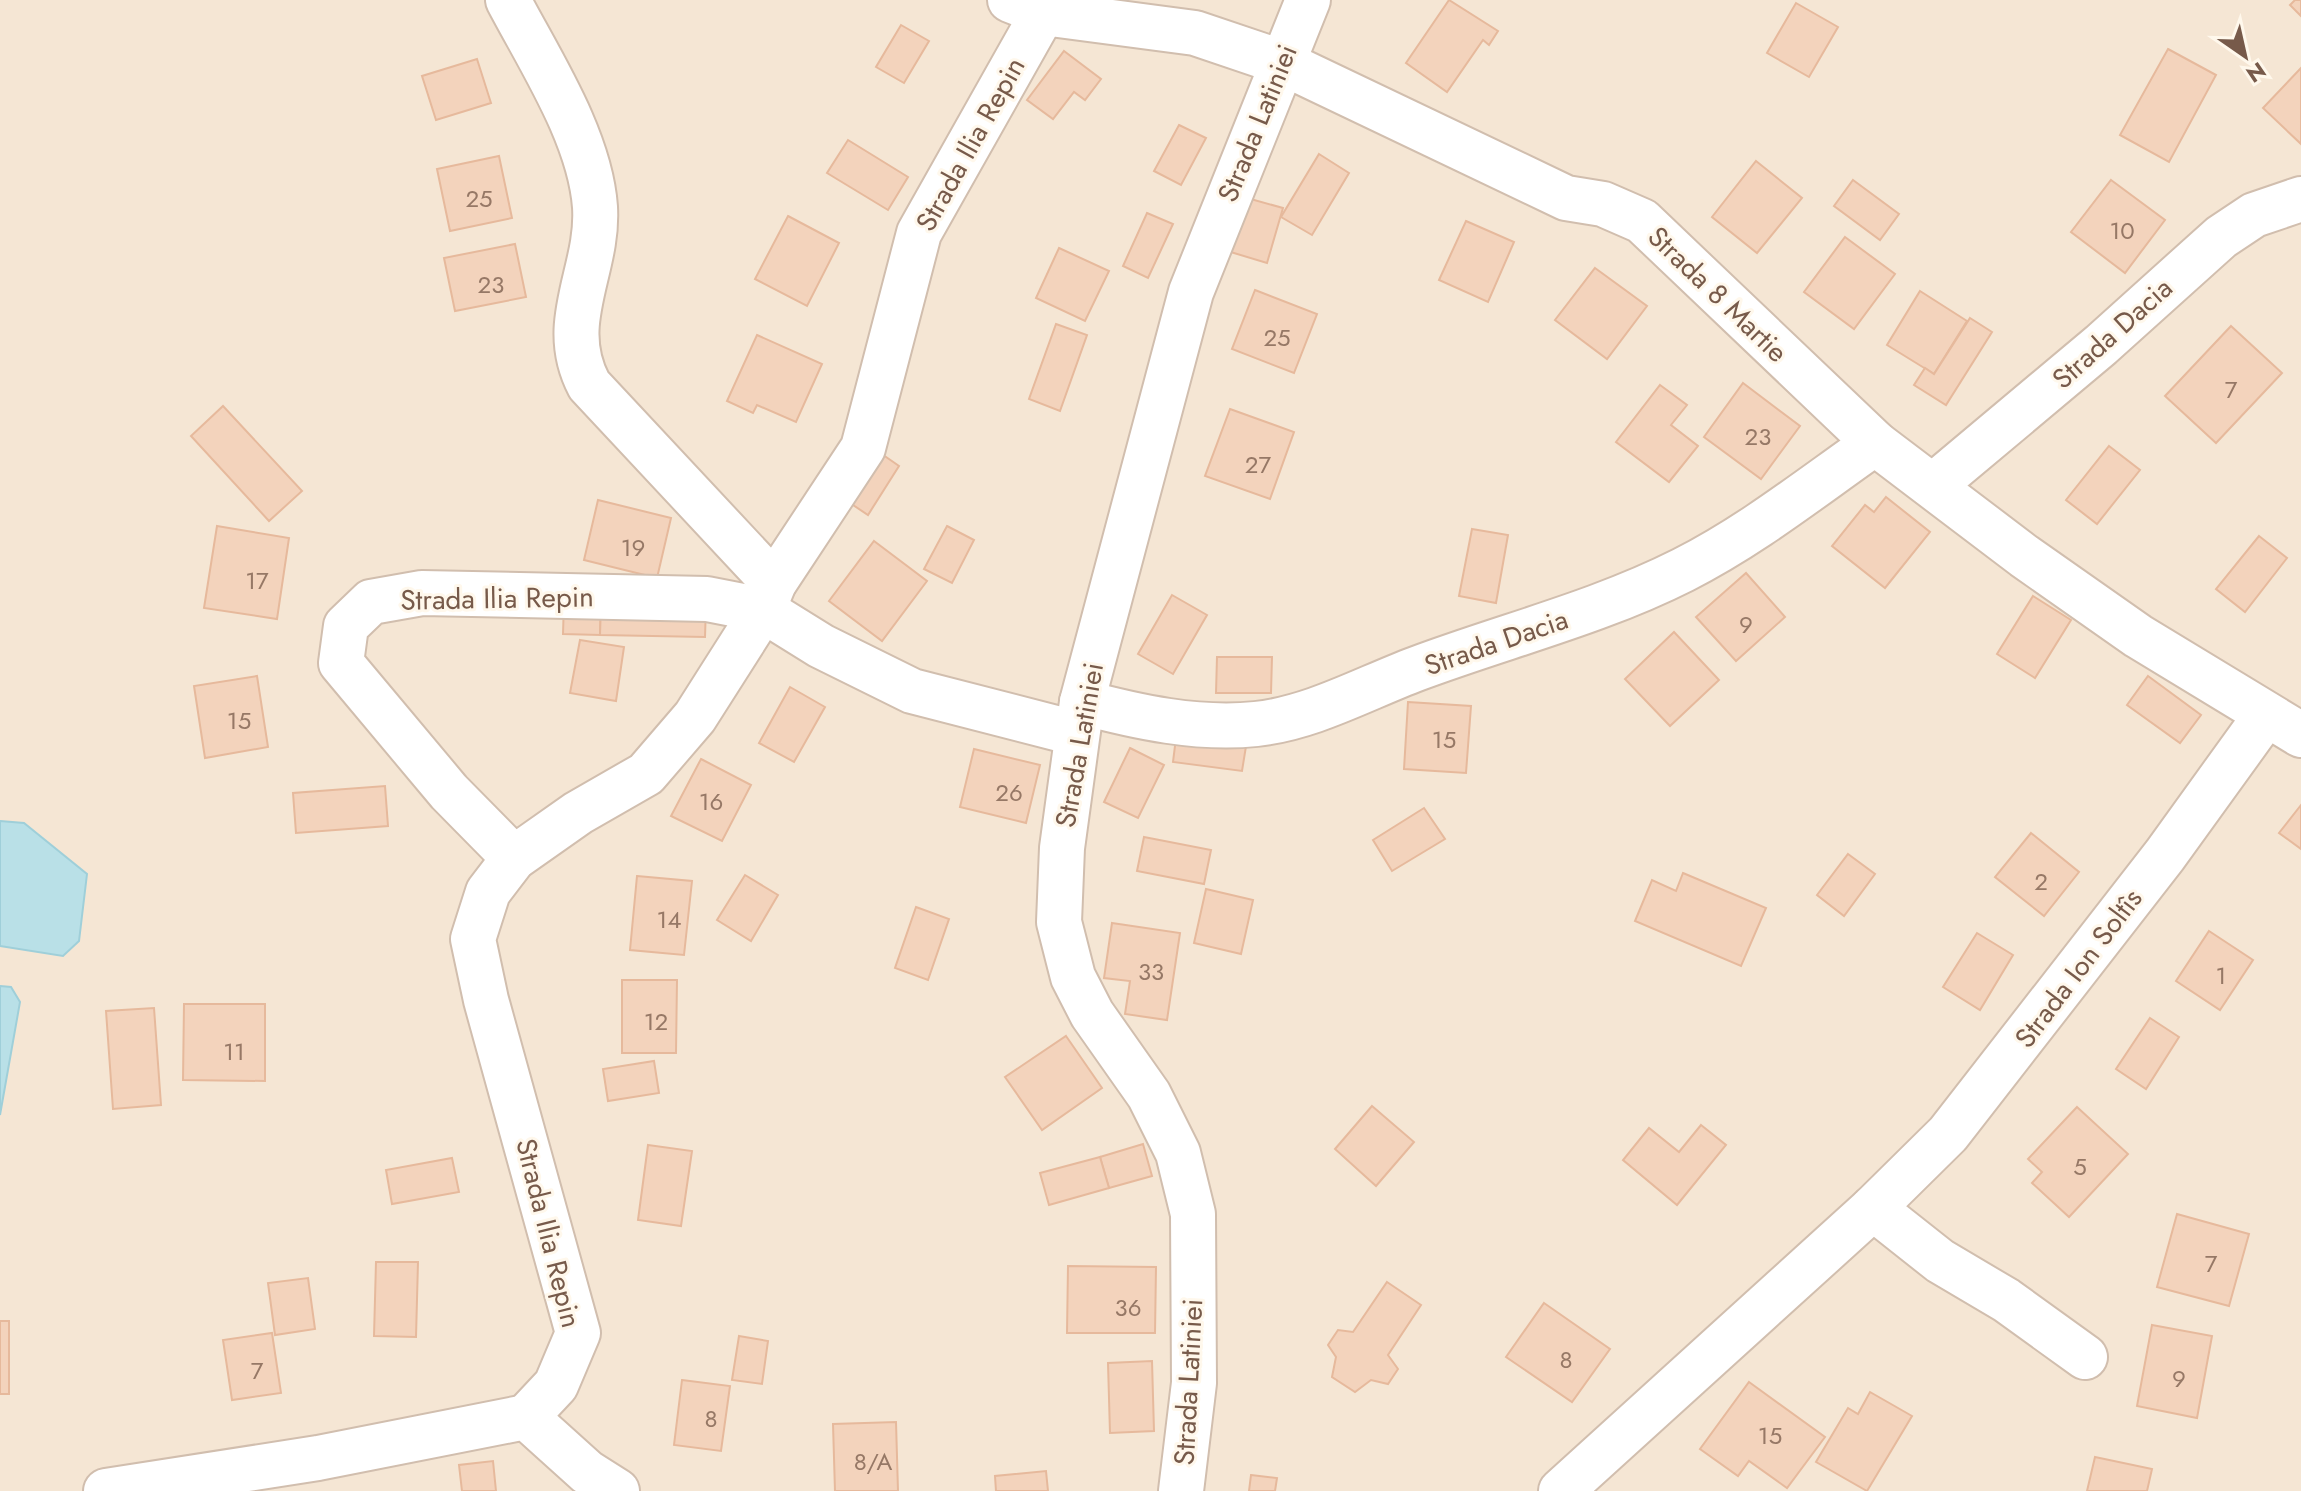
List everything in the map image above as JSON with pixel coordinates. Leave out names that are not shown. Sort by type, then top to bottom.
[{"type":"street","name":"Strada Ilia Repin","points":[[508,0],[560,97],[588,169],[595,209],[575,324],[577,361],[589,385],[769,596],[821,646],[912,691],[1079,717]]},
{"type":"street","name":"Strada Latiniei","points":[[1181,1491],[1194,1383],[1193,1214],[1178,1153],[1149,1095],[1092,1014],[1073,977],[1059,922],[1062,848],[1079,717],[1191,292],[1308,0]]},
{"type":"street","name":"Strada Ilia Repin","points":[[526,1417],[556,1385],[578,1333],[566,1280],[486,1000],[473,939],[488,892],[514,858],[578,813],[646,774],[695,717],[863,448],[919,233],[1026,7]]},
{"type":"street","name":"Strada 8 Martie","points":[[1026,7],[1195,33],[1281,62],[1566,198],[1603,204],[1642,221],[1875,443],[2024,556],[2100,609],[2283,725]]},
{"type":"street","name":"Strada Dacia","points":[[1934,485],[2101,345],[2221,237],[2254,215],[2301,199]]},
{"type":"street","name":"Strada Dacia","points":[[1079,717],[1253,725],[1294,719],[1415,669],[1571,616],[1680,572],[1744,537],[1875,443]]},
{"type":"street","name":"Strada Ilia Repin","points":[[514,858],[449,792],[341,663],[346,626],[371,602],[422,593],[707,599],[769,596]]},
{"type":"street","name":"Strada Ion Soltîs","points":[[1561,1491],[1873,1208],[1948,1134],[2022,1043],[2165,855],[2283,725]]},
{"type":"street","points":[[1873,1208],[1940,1261],[2006,1300],[2085,1357]]},
{"type":"street","points":[[106,1491],[318,1458],[526,1417],[587,1472],[617,1491]]},
{"type":"shaded area","points":[[0,0],[2301,0],[2301,1491],[0,1491]]},
{"type":"water","points":[[0,821],[24,823],[87,874],[79,941],[63,956],[0,946]]},
{"type":"water","points":[[0,986],[11,987],[20,1002],[0,1115]]},
{"type":"building","points":[[1449,0],[1498,31],[1489,45],[1483,40],[1447,92],[1406,63]]},
{"type":"building","points":[[2295,0],[2301,0],[2301,16],[2290,5]]},
{"type":"building","points":[[1796,3],[1838,27],[1809,77],[1767,53]]},
{"type":"building","points":[[901,25],[929,41],[904,83],[876,67]]},
{"type":"building","points":[[2168,49],[2216,75],[2169,162],[2120,135]]},
{"type":"building","points":[[1064,51],[1101,79],[1085,100],[1074,92],[1053,119],[1027,100]]},
{"type":"building","points":[[477,59],[491,103],[436,120],[422,76]]},
{"type":"building","points":[[2301,68],[2301,144],[2263,108]]},
{"type":"building","points":[[1179,125],[1206,138],[1181,185],[1154,171]]},
{"type":"building","points":[[848,140],[908,177],[888,210],[827,173]]},
{"type":"building","points":[[1319,154],[1349,173],[1312,235],[1281,217]]},
{"type":"building","points":[[499,156],[512,218],[450,231],[437,169]]},
{"type":"building","points":[[1756,161],[1802,198],[1757,253],[1712,217]]},
{"type":"building","points":[[1853,180],[1899,214],[1880,240],[1834,206]]},
{"type":"building","points":[[2111,180],[2165,220],[2125,273],[2071,232]]},
{"type":"building","points":[[1240,196],[1283,208],[1267,263],[1224,250]]},
{"type":"building","points":[[1147,213],[1173,224],[1148,278],[1123,266]]},
{"type":"building","points":[[788,216],[839,243],[807,306],[755,279]]},
{"type":"building","points":[[1466,221],[1514,242],[1488,302],[1439,280]]},
{"type":"building","points":[[1845,237],[1895,274],[1854,329],[1804,292]]},
{"type":"building","points":[[515,244],[526,297],[455,311],[444,258]]},
{"type":"building","points":[[1059,248],[1109,271],[1085,321],[1036,298]]},
{"type":"building","points":[[1595,268],[1647,306],[1607,359],[1555,320]]},
{"type":"building","points":[[1255,290],[1317,314],[1294,373],[1232,349]]},
{"type":"building","points":[[1920,291],[1967,321],[1934,374],[1887,345]]},
{"type":"building","points":[[1970,318],[1992,332],[1946,405],[1914,385],[1925,368],[1934,374]]},
{"type":"building","points":[[1056,324],[1087,335],[1060,411],[1029,399]]},
{"type":"building","points":[[2231,326],[2282,373],[2216,443],[2165,396]]},
{"type":"building","points":[[757,335],[822,364],[796,422],[757,405],[753,413],[727,401]]},
{"type":"building","points":[[1743,383],[1800,426],[1761,479],[1704,437]]},
{"type":"building","points":[[1660,385],[1687,405],[1671,425],[1698,446],[1669,482],[1616,442]]},
{"type":"building","points":[[223,406],[302,491],[269,521],[191,436]]},
{"type":"building","points":[[1230,409],[1294,432],[1270,499],[1205,476]]},
{"type":"building","points":[[2109,446],[2140,470],[2097,524],[2066,500]]},
{"type":"building","points":[[876,450],[899,466],[868,515],[844,499]]},
{"type":"building","points":[[1886,497],[1930,532],[1885,588],[1832,546],[1865,505],[1874,512]]},
{"type":"building","points":[[598,500],[671,518],[657,578],[584,560]]},
{"type":"building","points":[[217,526],[289,538],[277,619],[204,608]]},
{"type":"building","points":[[947,526],[974,540],[952,583],[924,569]]},
{"type":"building","points":[[1472,529],[1508,535],[1496,603],[1459,596]]},
{"type":"building","points":[[2259,536],[2287,558],[2245,612],[2216,589]]},
{"type":"building","points":[[874,541],[927,581],[882,641],[829,601]]},
{"type":"building","points":[[1746,573],[1785,617],[1736,661],[1696,617]]},
{"type":"building","points":[[1172,595],[1207,615],[1173,674],[1138,654]]},
{"type":"building","points":[[2033,596],[2071,620],[2035,678],[1997,654]]},
{"type":"building","points":[[564,601],[601,603],[600,635],[563,634]]},
{"type":"building","points":[[601,603],[706,605],[705,637],[600,635]]},
{"type":"building","points":[[1674,632],[1719,680],[1670,726],[1625,679]]},
{"type":"building","points":[[580,640],[624,647],[616,701],[570,693]]},
{"type":"building","points":[[1217,657],[1272,657],[1271,693],[1216,693]]},
{"type":"building","points":[[257,676],[268,747],[205,758],[194,686]]},
{"type":"building","points":[[2148,676],[2201,715],[2180,743],[2127,705]]},
{"type":"building","points":[[790,687],[825,707],[794,762],[759,743]]},
{"type":"building","points":[[1408,702],[1471,706],[1466,773],[1404,769]]},
{"type":"building","points":[[1177,730],[1247,740],[1242,771],[1173,762]]},
{"type":"building","points":[[1130,748],[1164,765],[1138,818],[1104,802]]},
{"type":"building","points":[[974,749],[1040,765],[1026,823],[960,807]]},
{"type":"building","points":[[701,759],[751,785],[722,841],[671,816]]},
{"type":"building","points":[[385,786],[388,826],[296,833],[293,793]]},
{"type":"building","points":[[2301,805],[2301,849],[2279,833]]},
{"type":"building","points":[[1424,808],[1445,839],[1392,871],[1373,840]]},
{"type":"building","points":[[2031,833],[2079,872],[2044,916],[1995,877]]},
{"type":"building","points":[[1144,837],[1211,850],[1204,884],[1137,871]]},
{"type":"building","points":[[1848,854],[1875,874],[1844,916],[1817,895]]},
{"type":"building","points":[[1683,873],[1766,908],[1741,966],[1635,921],[1652,880],[1676,891]]},
{"type":"building","points":[[745,875],[778,895],[751,941],[717,920]]},
{"type":"building","points":[[637,876],[692,881],[684,955],[630,950]]},
{"type":"building","points":[[1206,889],[1253,900],[1241,954],[1194,943]]},
{"type":"building","points":[[916,907],[949,919],[928,980],[895,968]]},
{"type":"building","points":[[1112,923],[1180,933],[1167,1020],[1125,1014],[1130,981],[1104,978]]},
{"type":"building","points":[[2209,931],[2253,960],[2220,1010],[2176,981]]},
{"type":"building","points":[[1977,933],[2013,955],[1980,1010],[1943,987]]},
{"type":"building","points":[[622,980],[677,980],[676,1053],[622,1053]]},
{"type":"building","points":[[184,1004],[265,1004],[265,1081],[183,1080]]},
{"type":"building","points":[[154,1008],[161,1105],[113,1109],[106,1011]]},
{"type":"building","points":[[2150,1018],[2179,1037],[2146,1089],[2116,1069]]},
{"type":"building","points":[[1066,1036],[1102,1088],[1042,1130],[1005,1077]]},
{"type":"building","points":[[654,1061],[659,1093],[608,1101],[603,1069]]},
{"type":"building","points":[[1372,1106],[1414,1142],[1376,1186],[1335,1149]]},
{"type":"building","points":[[2077,1107],[2128,1154],[2069,1217],[2032,1183],[2042,1172],[2028,1159]]},
{"type":"building","points":[[1701,1125],[1726,1145],[1677,1205],[1623,1160],[1649,1128],[1679,1152]]},
{"type":"building","points":[[1143,1144],[1152,1176],[1109,1188],[1100,1157]]},
{"type":"building","points":[[648,1145],[692,1151],[681,1226],[638,1220]]},
{"type":"building","points":[[1100,1157],[1109,1188],[1049,1205],[1040,1173]]},
{"type":"building","points":[[452,1158],[459,1192],[392,1204],[386,1170]]},
{"type":"building","points":[[2177,1214],[2249,1234],[2229,1306],[2157,1287]]},
{"type":"building","points":[[376,1262],[418,1262],[416,1337],[374,1336]]},
{"type":"building","points":[[1068,1266],[1156,1267],[1155,1333],[1067,1333]]},
{"type":"building","points":[[308,1278],[315,1329],[275,1335],[268,1283]]},
{"type":"building","points":[[1387,1282],[1421,1305],[1388,1355],[1398,1369],[1388,1384],[1371,1380],[1355,1392],[1332,1377],[1336,1357],[1328,1345],[1338,1330],[1353,1332]]},
{"type":"building","points":[[1544,1303],[1610,1349],[1572,1402],[1506,1357]]},
{"type":"building","points":[[0,1321],[9,1321],[9,1394],[0,1394]]},
{"type":"building","points":[[2152,1325],[2212,1336],[2197,1418],[2137,1406]]},
{"type":"building","points":[[272,1333],[281,1393],[232,1400],[223,1340]]},
{"type":"building","points":[[739,1336],[768,1341],[762,1384],[732,1380]]},
{"type":"building","points":[[1152,1361],[1154,1431],[1110,1433],[1108,1363]]},
{"type":"building","points":[[682,1380],[730,1386],[721,1451],[674,1445]]},
{"type":"building","points":[[1749,1382],[1825,1437],[1787,1488],[1749,1461],[1738,1476],[1700,1449]]},
{"type":"building","points":[[1870,1392],[1912,1416],[1867,1491],[1816,1462],[1848,1408],[1858,1414]]},
{"type":"building","points":[[896,1422],[898,1491],[835,1491],[833,1424]]},
{"type":"building","points":[[2095,1457],[2152,1469],[2147,1491],[2087,1491]]},
{"type":"building","points":[[493,1461],[496,1491],[462,1491],[459,1465]]},
{"type":"building","points":[[1046,1471],[1048,1491],[996,1491],[995,1476]]},
{"type":"building","points":[[1251,1475],[1277,1478],[1275,1491],[1249,1491]]}]
